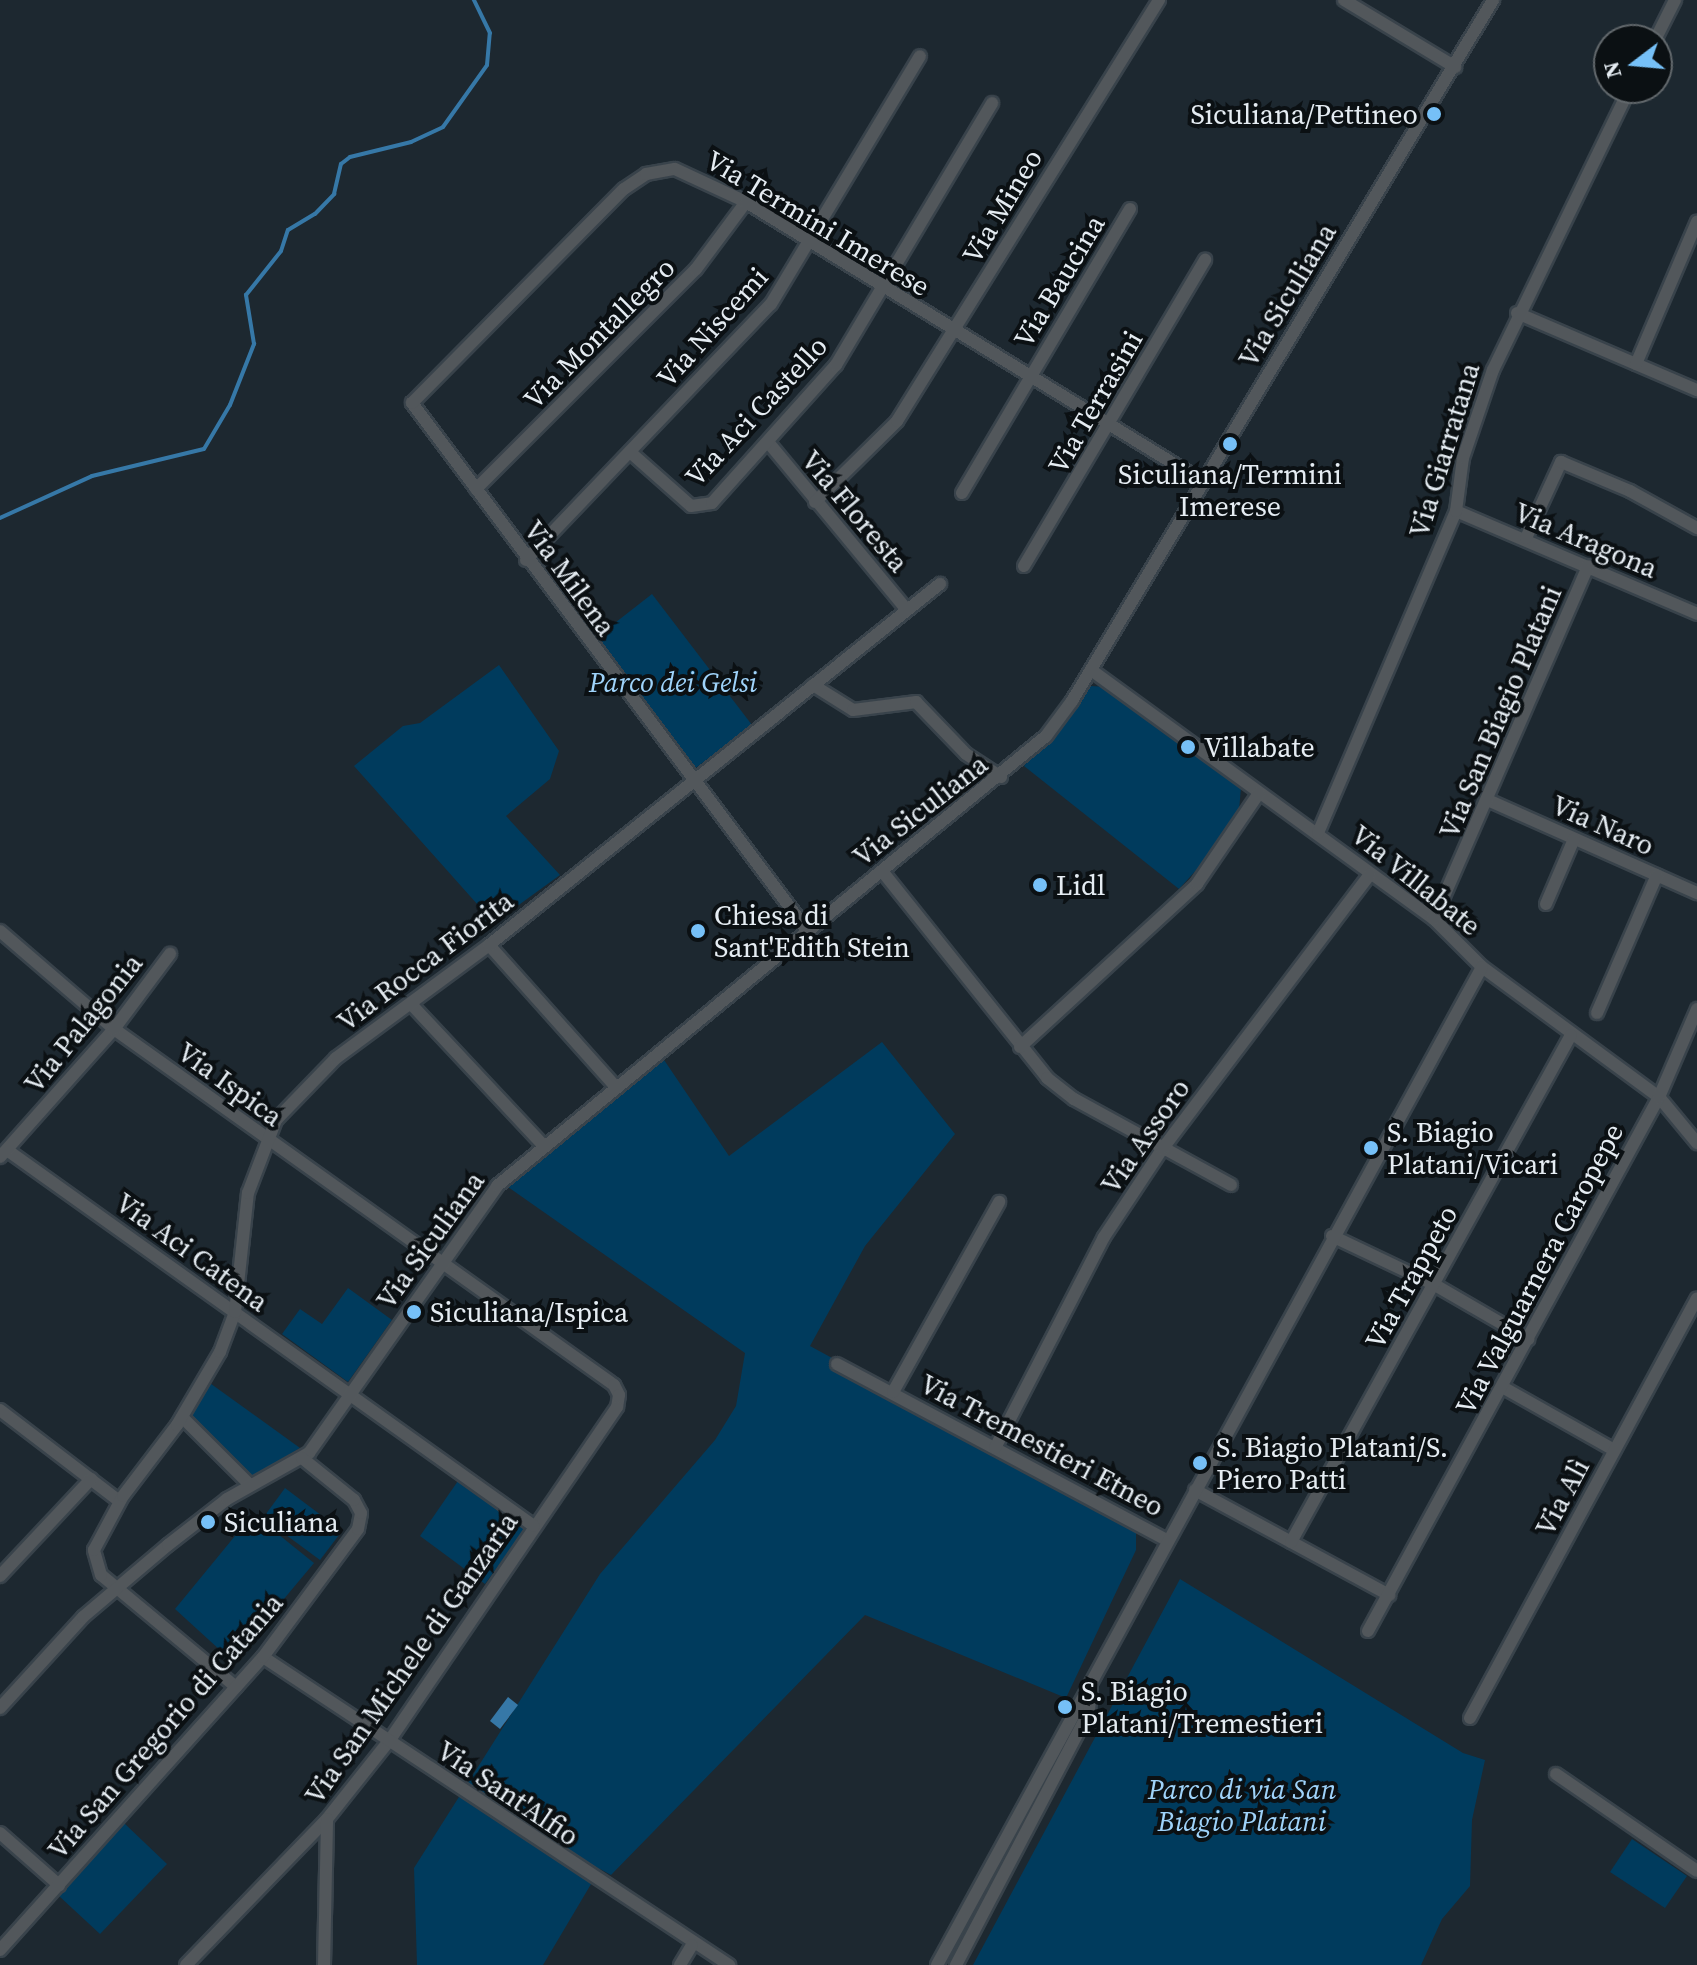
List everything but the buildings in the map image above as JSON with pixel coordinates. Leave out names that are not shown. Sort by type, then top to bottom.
[{"type":"street","name":"Via Mineo","points":[[815,502],[890,431],[1159,0]]},
{"type":"street","points":[[1344,0],[1455,67]]},
{"type":"street","name":"Via Siculiana","points":[[0,1708],[83,1617],[117,1588],[250,1485],[302,1458],[497,1186],[807,930],[1001,777],[1055,725],[1493,0]]},
{"type":"street","points":[[1663,24],[1675,0]]},
{"type":"street","name":"Via Niscemi","points":[[526,560],[771,304],[812,243],[920,56]]},
{"type":"street","name":"Via Aci Castello","points":[[630,452],[688,504],[700,508],[768,442],[830,372],[992,103]]},
{"type":"street","name":"Via Giarratana","points":[[1318,833],[1456,511],[1472,429],[1517,313],[1622,104]]},
{"type":"street","name":"Via Termini Imerese","points":[[412,403],[638,178],[655,170],[682,170],[746,202],[882,289],[1202,481]]},
{"type":"street","name":"Via Montallegro","points":[[476,489],[696,269],[746,202]]},
{"type":"street","name":"Via Baucina","points":[[962,493],[1130,209]]},
{"type":"street","points":[[1636,364],[1697,222]]},
{"type":"street","name":"Via Terrasini","points":[[1024,566],[1112,425],[1205,260]]},
{"type":"street","points":[[1517,313],[1697,390]]},
{"type":"street","name":"Via Milena","points":[[412,403],[691,781],[807,930]]},
{"type":"street","name":"Via Floresta","points":[[768,442],[907,610]]},
{"type":"street","points":[[1526,538],[1561,462],[1630,491],[1697,528]]},
{"type":"street","name":"Via Aragona","points":[[1456,511],[1526,538],[1697,614]]},
{"type":"street","name":"Via San Biagio Platani","points":[[1434,919],[1490,801],[1588,566]]},
{"type":"street","name":"Via Rocca Fiorita","points":[[119,1501],[182,1417],[216,1360],[235,1312],[247,1198],[266,1140],[286,1107],[329,1065],[489,945],[940,584]]},
{"type":"street","name":"Via Villabate","points":[[1091,670],[1434,919],[1482,967],[1659,1097],[1697,1143]]},
{"type":"street","points":[[813,685],[853,710],[906,701],[920,704],[966,754],[1001,777]]},
{"type":"street","points":[[1020,1047],[1197,884],[1259,793]]},
{"type":"street","name":"Via Naro","points":[[1490,801],[1697,893]]},
{"type":"street","points":[[1546,904],[1574,839]]},
{"type":"street","points":[[882,871],[1020,1047],[1074,1099],[1231,1185]]},
{"type":"street","name":"Via Assoro","points":[[995,1448],[1104,1237],[1163,1148],[1370,874]]},
{"type":"street","points":[[1597,1013],[1657,875]]},
{"type":"street","name":"Via Ispica","points":[[0,931],[114,1029],[614,1385],[619,1395]]},
{"type":"street","points":[[489,945],[615,1086]]},
{"type":"street","name":"Via Palagonia","points":[[4,1154],[114,1029],[170,954]]},
{"type":"street","points":[[937,1965],[1332,1236],[1482,967]]},
{"type":"street","points":[[411,1004],[543,1145]]},
{"type":"street","name":"Via Valguarnera Caropepe","points":[[1368,1631],[1504,1388],[1659,1097],[1697,1009]]},
{"type":"street","name":"Via Trappeto","points":[[1291,1542],[1571,1035]]},
{"type":"street","name":"Via Aci Catena","points":[[4,1154],[235,1312],[534,1526]]},
{"type":"street","name":"Via Tremestieri Etneo","points":[[893,1392],[999,1202]]},
{"type":"street","points":[[1332,1236],[1435,1285],[1528,1339]]},
{"type":"street","name":"Via Alì","points":[[1470,1718],[1697,1299]]},
{"type":"street","name":"Via Tremestieri Etneo","points":[[837,1364],[1167,1540]]},
{"type":"street","points":[[1504,1388],[1614,1450]]},
{"type":"street","name":"Via San Michele di Ganzaria","points":[[186,1965],[327,1819],[389,1741],[617,1407],[619,1395]]},
{"type":"street","points":[[0,1410],[119,1501],[93,1555],[98,1572],[236,1687]]},
{"type":"street","points":[[182,1417],[250,1485]]},
{"type":"street","name":"Via San Gregorio di Catania","points":[[0,1950],[263,1657],[361,1522],[354,1500],[302,1458]]},
{"type":"street","points":[[0,1576],[91,1479]]},
{"type":"street","points":[[1195,1490],[1389,1595]]},
{"type":"street","name":"Via Sant'Alfio","points":[[263,1657],[692,1945],[729,1965]]},
{"type":"street","points":[[956,1965],[1089,1712],[1091,1682]]},
{"type":"street","points":[[1556,1774],[1697,1871]]},
{"type":"street","points":[[324,1965],[327,1819]]},
{"type":"street","points":[[0,1833],[59,1885]]},
{"type":"street","points":[[680,1965],[692,1945]]},
{"type":"green space","name":"Parco dei Gelsi","points":[[652,594],[752,725],[693,770],[593,640]]},
{"type":"green space","points":[[499,665],[559,751],[550,779],[506,816],[560,875],[494,923],[354,766],[403,726],[420,723]]},
{"type":"green space","points":[[1090,686],[1109,687],[1241,787],[1239,811],[1218,846],[1179,889],[1024,766]]},
{"type":"green space","points":[[882,1042],[955,1134],[865,1246],[810,1346],[1136,1523],[1136,1550],[1066,1698],[865,1615],[611,1875],[600,1869],[543,1965],[417,1965],[414,1868],[600,1574],[715,1440],[736,1406],[745,1353],[505,1185],[658,1051],[729,1156]]},
{"type":"green space","points":[[348,1288],[392,1320],[348,1382],[282,1334],[300,1309],[322,1324]]},
{"type":"green space","points":[[207,1381],[300,1448],[248,1479],[184,1417]]},
{"type":"green space","points":[[460,1478],[528,1525],[485,1584],[420,1536]]},
{"type":"green space","points":[[285,1488],[342,1531],[320,1560],[263,1518]]},
{"type":"green space","points":[[253,1514],[314,1563],[232,1661],[175,1609]]},
{"type":"green space","name":"Parco di via San Biagio Platani","points":[[1180,1579],[1463,1753],[1485,1760],[1472,1820],[1470,1886],[1442,1919],[1421,1965],[973,1965]]},
{"type":"green space","points":[[124,1823],[167,1864],[100,1934],[59,1896]]},
{"type":"green space","points":[[1632,1839],[1687,1876],[1665,1908],[1610,1872]]},
{"type":"shaded area","points":[[508,1697],[518,1705],[500,1729],[490,1721]]},
{"type":"waterway","points":[[0,518],[92,476],[204,449],[230,405],[254,344],[246,295],[281,251],[288,230],[315,214],[334,194],[341,164],[350,157],[411,142],[443,127],[487,65],[490,33],[474,0]]},
{"type":"place","name":"Siculiana/Pettineo","points":[[1434,114]]},
{"type":"place","name":"Siculiana/Termini Imerese","points":[[1230,444]]},
{"type":"place","name":"Villabate","points":[[1188,747]]},
{"type":"place","name":"Lidl","points":[[1040,885]]},
{"type":"place","name":"Chiesa di Sant'Edith Stein","points":[[698,931]]},
{"type":"place","name":"S. Biagio Platani/Vicari","points":[[1371,1148]]},
{"type":"place","name":"Siculiana/Ispica","points":[[414,1312]]},
{"type":"place","name":"S. Biagio Platani/S. Piero Patti","points":[[1200,1463]]},
{"type":"place","name":"Siculiana","points":[[208,1522]]},
{"type":"place","name":"S. Biagio Platani/Tremestieri","points":[[1065,1707]]}]
